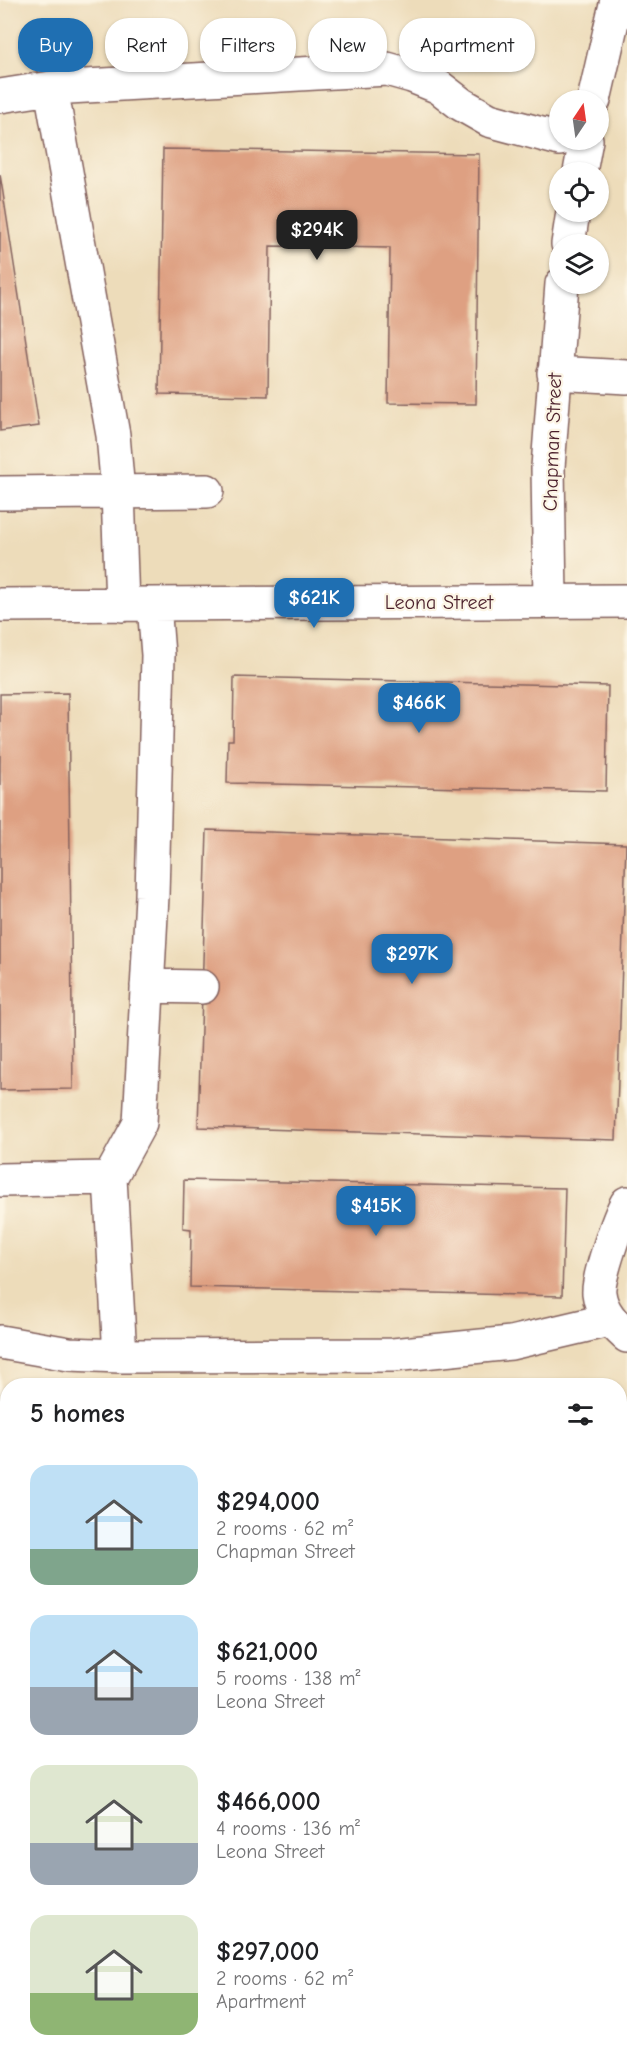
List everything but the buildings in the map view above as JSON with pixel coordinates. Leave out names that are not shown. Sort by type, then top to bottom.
[{"type":"street","points":[[596,90],[617,0]]},
{"type":"street","points":[[0,96],[51,88],[387,69],[439,87],[461,104],[489,120],[549,139]]},
{"type":"street","points":[[51,88],[113,435],[118,492],[122,605]]},
{"type":"street","name":"Chapman Street","points":[[550,601],[548,466],[561,294]]},
{"type":"street","points":[[554,373],[627,377]]},
{"type":"street","points":[[0,493],[207,491]]},
{"type":"street","name":"Leona Street","points":[[0,606],[627,601]]},
{"type":"street","points":[[120,1356],[110,1178],[140,1123],[152,896],[158,655],[154,604]]},
{"type":"street","points":[[147,986],[202,987]]},
{"type":"street","points":[[0,1180],[110,1178]]},
{"type":"street","points":[[0,1342],[69,1354],[120,1356],[393,1355],[511,1343],[618,1328],[599,1293],[606,1258],[622,1211],[627,1203]]}]
